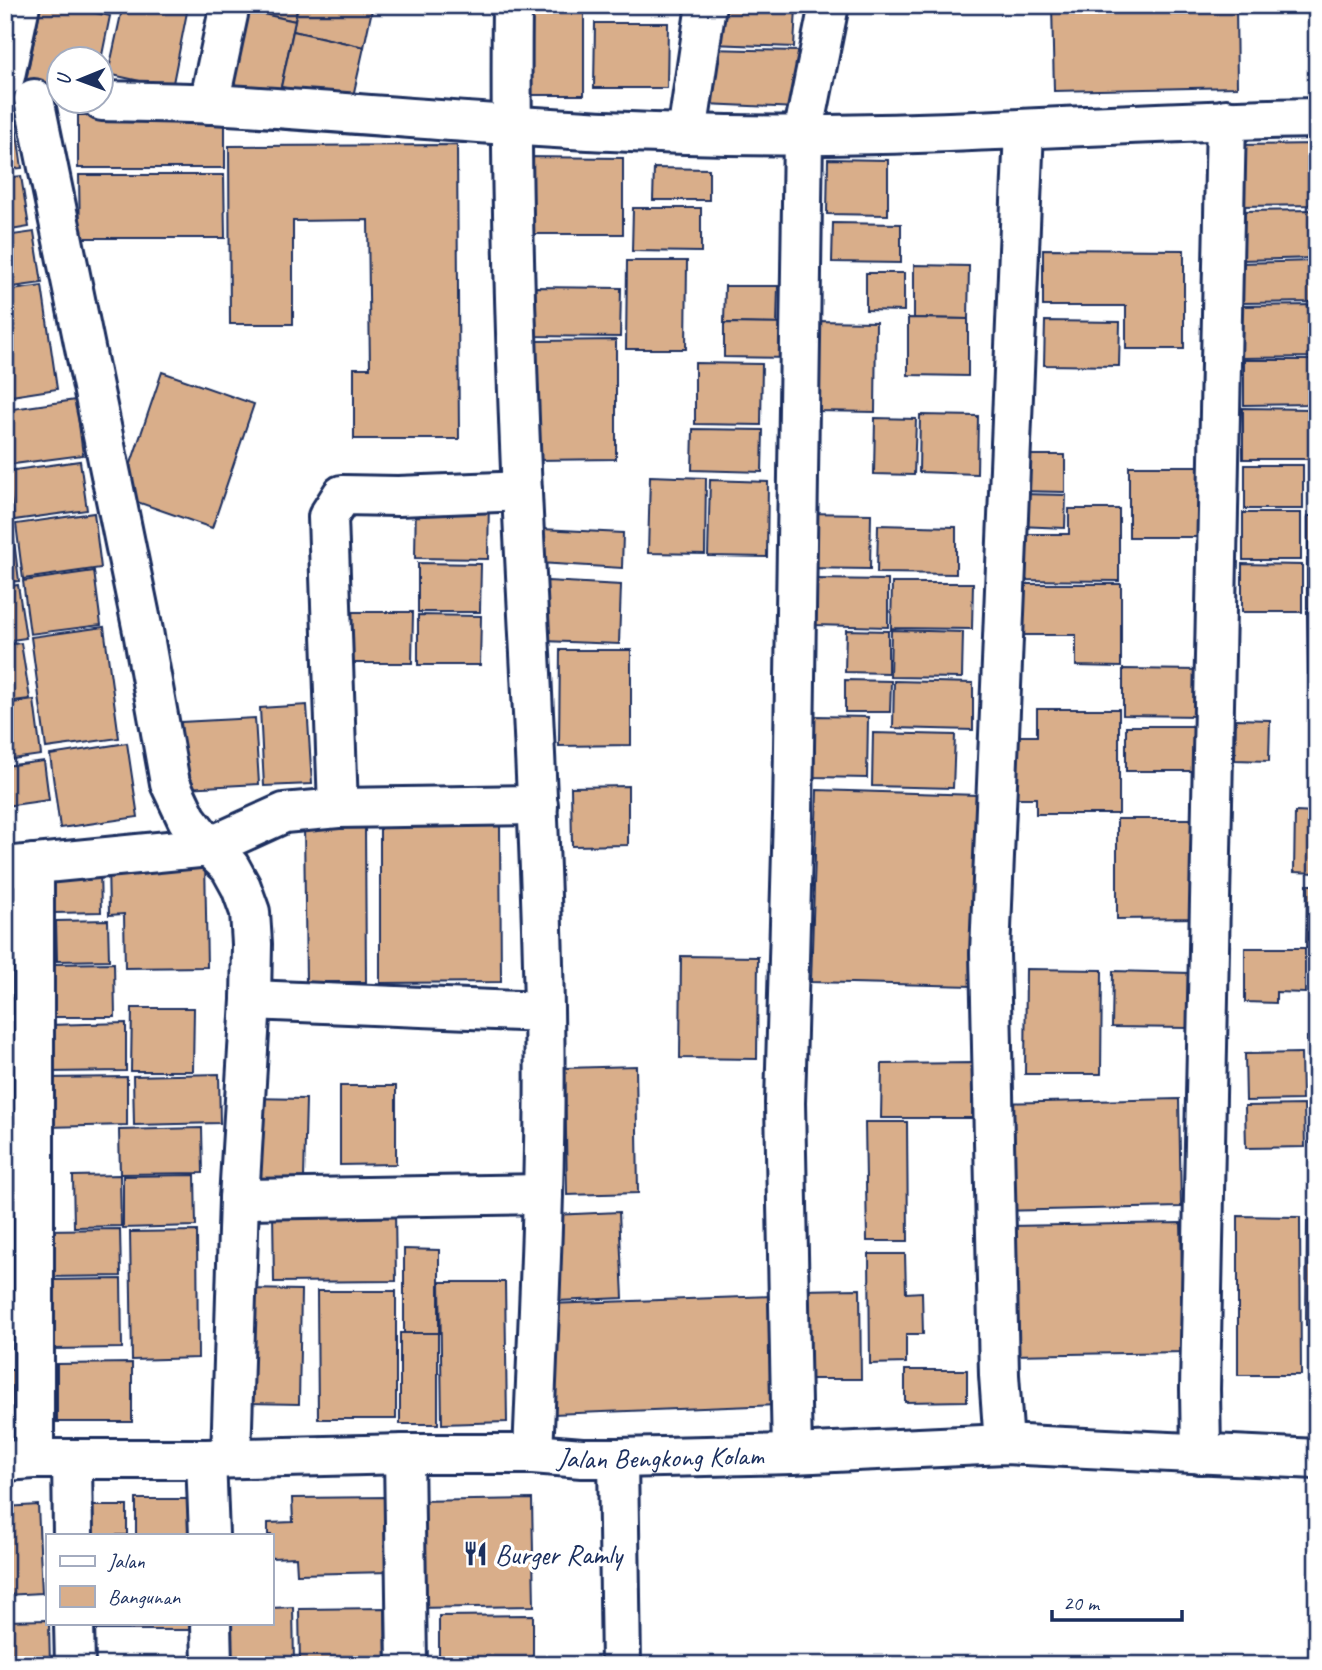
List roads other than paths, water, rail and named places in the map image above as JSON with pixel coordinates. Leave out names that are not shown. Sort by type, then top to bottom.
[{"type":"street","points":[[20,5],[26,93],[143,631],[170,783],[187,819],[209,847],[230,867],[250,912],[251,999],[239,1199],[219,1458],[209,1534]]},
{"type":"street","points":[[209,104],[230,5]]},
{"type":"street","points":[[512,5],[511,126],[522,491],[538,805],[544,1012],[543,1194],[533,1454]]},
{"type":"street","points":[[687,134],[706,5]]},
{"type":"street","points":[[792,1454],[785,1103],[794,788],[803,135],[829,5]]},
{"type":"street","points":[[116,101],[209,104],[511,126],[687,134],[803,135],[1317,118]]},
{"type":"street","points":[[1201,1454],[1200,1389],[1226,119]]},
{"type":"street","points":[[1004,1444],[999,1375],[990,953],[1024,129]]},
{"type":"street","points":[[338,808],[328,517],[342,495],[398,496],[522,491]]},
{"type":"street","points":[[73,1534],[37,1459],[20,865],[209,847],[284,813],[338,808],[538,805]]},
{"type":"street","points":[[251,999],[544,1012]]},
{"type":"street","points":[[239,1199],[543,1194]]},
{"type":"street","name":"Jalan Bengkong Kolam","points":[[37,1459],[404,1454],[533,1454],[618,1458],[792,1454],[1004,1444],[1317,1459]]},
{"type":"street","points":[[404,1454],[407,1665]]},
{"type":"street","points":[[618,1458],[621,1665]]},
{"type":"street","points":[[74,1624],[75,1665]]},
{"type":"street","points":[[211,1624],[212,1665]]},
{"type":"place","name":"Burger Ramly","points":[[475,1554]]}]
